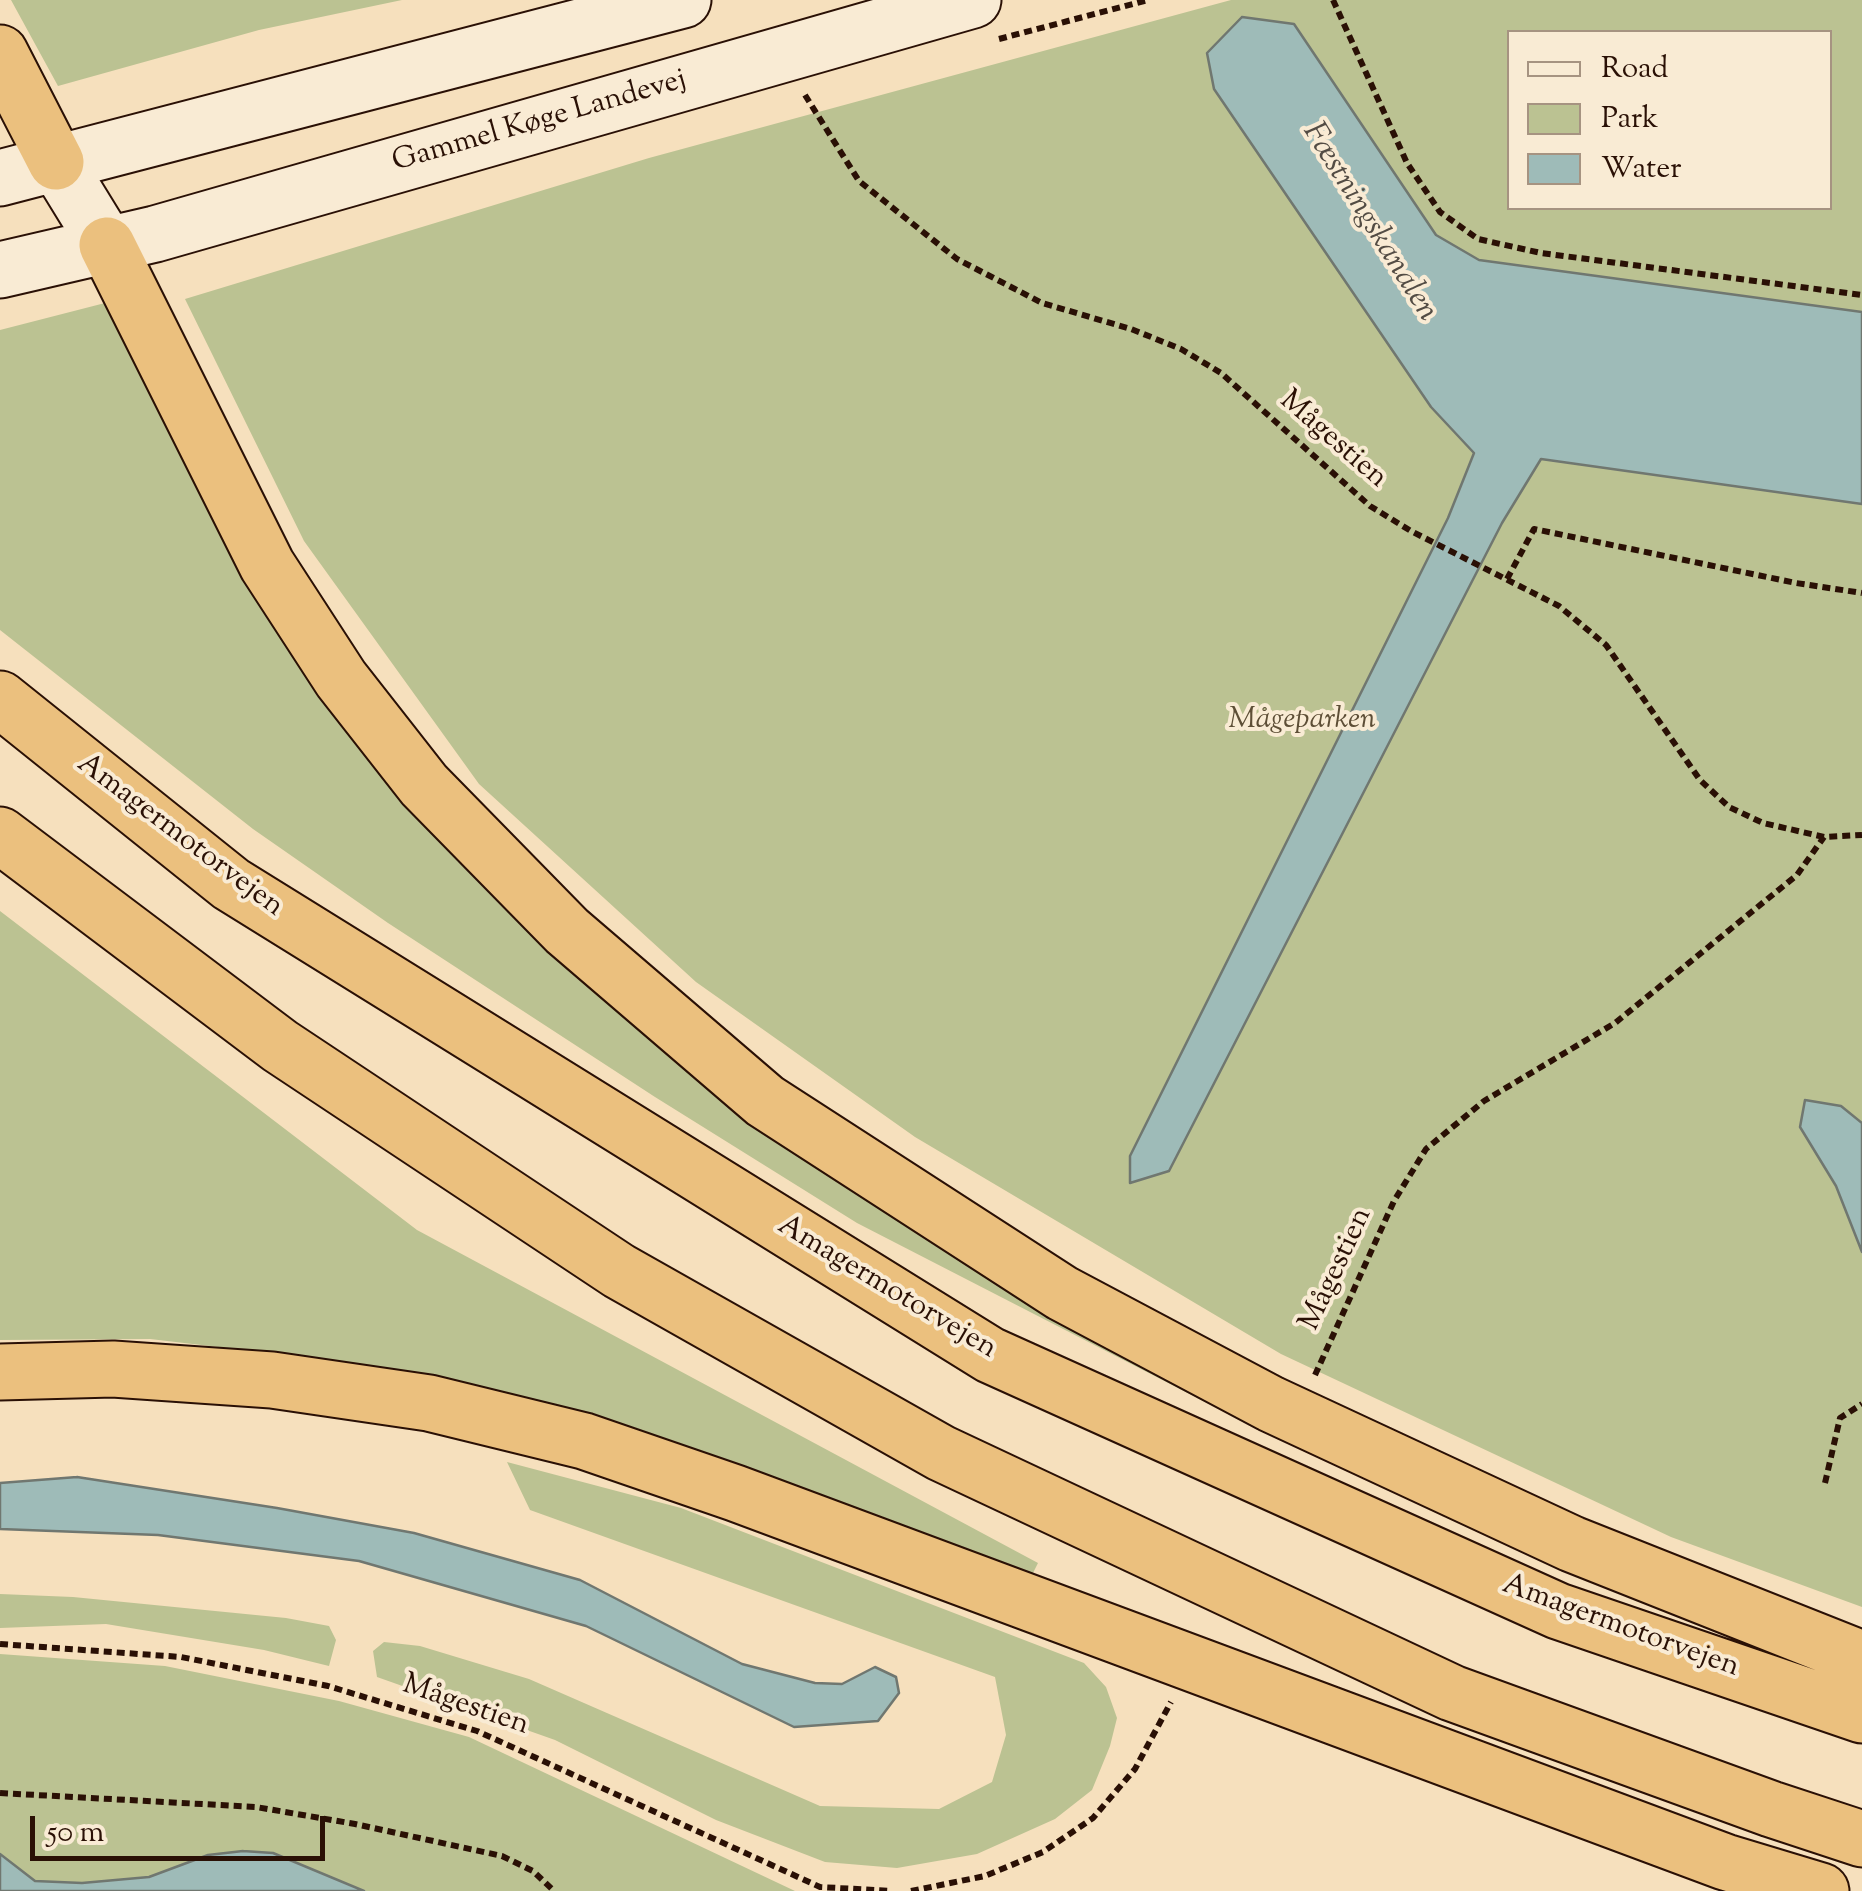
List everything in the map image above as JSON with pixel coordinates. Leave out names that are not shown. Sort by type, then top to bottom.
[{"type":"highway","points":[[0,53],[56,162]]},
{"type":"highway","points":[[107,246],[268,566],[340,679],[424,785],[566,931],[766,1101],[1062,1293],[1271,1404],[1572,1544],[1862,1659]]},
{"type":"highway","name":"Amagermotorvejen","points":[[0,698],[231,884],[990,1355],[1558,1610],[1862,1715]]},
{"type":"highway","points":[[0,835],[280,1046],[619,1271],[941,1453],[1452,1692],[1862,1839]]},
{"type":"highway","points":[[0,1372],[113,1369],[272,1380],[429,1404],[584,1442],[735,1492],[1725,1862],[1821,1891]]},
{"type":"main road","points":[[0,178],[684,0]]},
{"type":"main road","name":"Gammel Køge Landevej","points":[[0,270],[107,246],[974,0]]},
{"type":"main road","points":[[56,162],[107,246]]},
{"type":"path","points":[[1333,0],[1407,164],[1440,212],[1478,239],[1541,253],[1862,295]]},
{"type":"path","name":"Mågestien","points":[[802,90],[859,180],[956,259],[1042,303],[1181,349],[1222,373],[1370,506],[1559,606],[1606,646],[1700,780],[1729,807],[1763,823],[1824,837],[1862,835]]},
{"type":"path","points":[[1503,576],[1534,529],[1862,593]]},
{"type":"path","name":"Mågestien","points":[[1310,1385],[1394,1202],[1426,1149],[1484,1101],[1615,1023],[1797,875],[1824,837]]},
{"type":"path","points":[[1825,1484],[1840,1418],[1862,1404]]},
{"type":"path","name":"Mågestien","points":[[0,1644],[181,1657],[328,1686],[478,1730],[820,1887],[891,1891]]},
{"type":"path","points":[[911,1891],[986,1876],[1043,1852],[1093,1818],[1135,1769],[1174,1697]]},
{"type":"path","points":[[0,1793],[256,1807],[355,1824],[502,1856],[533,1871],[554,1891]]},
{"type":"green space","points":[[11,0],[402,0],[259,30],[58,86]]},
{"type":"green space","name":"Mågeparken","points":[[1231,0],[1862,0],[1862,1607],[1671,1537],[1281,1354],[915,1137],[696,982],[479,784],[304,541],[185,299],[649,158]]},
{"type":"green space","points":[[105,303],[270,613],[444,834],[1216,1395],[1211,1405],[857,1223],[655,1097],[388,923],[253,829],[0,630],[0,330]]},
{"type":"green space","points":[[0,911],[417,1230],[1038,1563],[1030,1579],[499,1394],[321,1359],[150,1339],[0,1340]]},
{"type":"green space","points":[[507,1462],[681,1508],[1084,1663],[1106,1687],[1117,1718],[1092,1790],[1055,1819],[977,1854],[897,1868],[825,1862],[716,1820],[555,1740],[377,1677],[373,1651],[384,1642],[420,1646],[529,1679],[820,1806],[939,1809],[992,1782],[1006,1735],[995,1677],[530,1510]]},
{"type":"green space","points":[[0,1594],[73,1597],[286,1618],[329,1626],[336,1640],[329,1666],[264,1650],[106,1624],[0,1628]]},
{"type":"green space","points":[[0,1654],[165,1666],[339,1701],[469,1737],[795,1891],[0,1891]]},
{"type":"water","name":"Fæstningskanalen","points":[[1242,17],[1294,24],[1436,235],[1479,260],[1862,312],[1862,504],[1541,459],[1502,523],[1169,1171],[1130,1183],[1130,1156],[1448,518],[1474,453],[1431,407],[1214,89],[1207,53]]},
{"type":"water","points":[[1805,1100],[1841,1106],[1862,1123],[1862,1252],[1836,1186],[1800,1127]]},
{"type":"water","points":[[77,1477],[414,1533],[580,1580],[742,1664],[815,1683],[842,1684],[875,1667],[896,1677],[899,1693],[878,1721],[794,1727],[586,1626],[359,1561],[158,1535],[0,1529],[0,1483]]},
{"type":"water","points":[[273,1853],[364,1891],[0,1891],[0,1854],[35,1881],[82,1883],[149,1877],[208,1855]]}]
